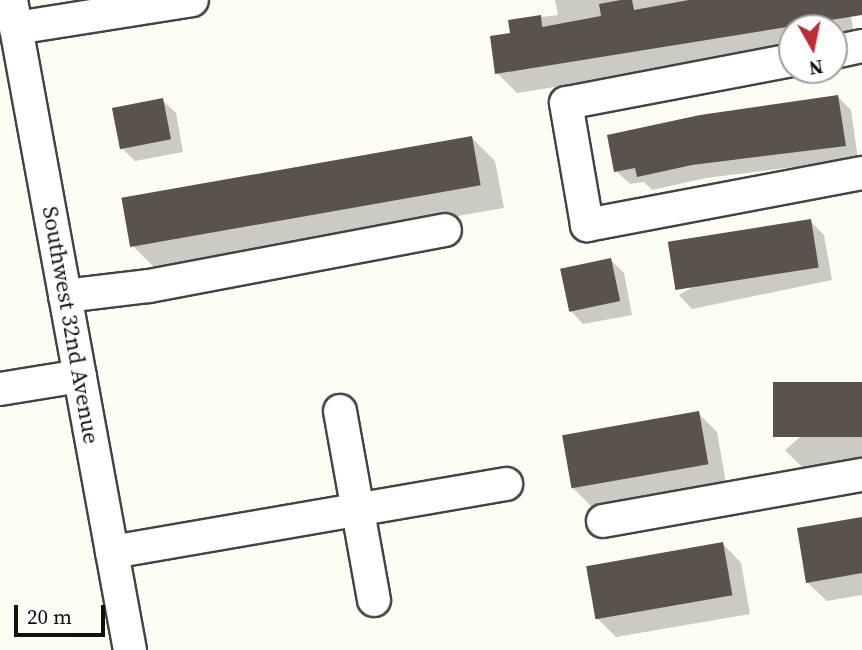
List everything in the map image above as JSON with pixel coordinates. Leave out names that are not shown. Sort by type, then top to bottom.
[{"type":"street","points":[[10,12],[192,0]]},
{"type":"street","name":"Southwest 32nd Avenue","points":[[10,12],[130,650]]},
{"type":"street","points":[[778,63],[566,103],[587,225],[862,173]]},
{"type":"street","points":[[65,296],[149,286],[445,230]]},
{"type":"street","points":[[0,389],[80,376]]},
{"type":"street","points":[[340,411],[374,600]]},
{"type":"street","points":[[603,521],[862,475]]},
{"type":"street","points":[[112,552],[506,484]]},
{"type":"building","points":[[632,0],[634,10],[689,0],[862,0],[862,15],[848,17],[848,14],[778,14],[778,29],[495,74],[490,36],[510,33],[508,20],[541,15],[542,27],[601,16],[599,4]]},
{"type":"building","points":[[838,95],[846,146],[692,165],[637,177],[635,168],[614,172],[607,135],[700,115]]},
{"type":"building","points":[[163,98],[171,139],[120,149],[112,108]]},
{"type":"building","points":[[472,136],[481,185],[130,247],[121,198]]},
{"type":"building","points":[[811,219],[819,267],[675,290],[668,242]]},
{"type":"building","points":[[611,258],[620,301],[569,312],[560,269]]},
{"type":"building","points":[[773,382],[862,382],[862,437],[773,437]]},
{"type":"building","points":[[699,411],[708,464],[571,488],[562,435]]},
{"type":"building","points":[[862,517],[862,573],[806,583],[797,528]]},
{"type":"building","points":[[723,542],[732,595],[595,619],[586,566]]}]
